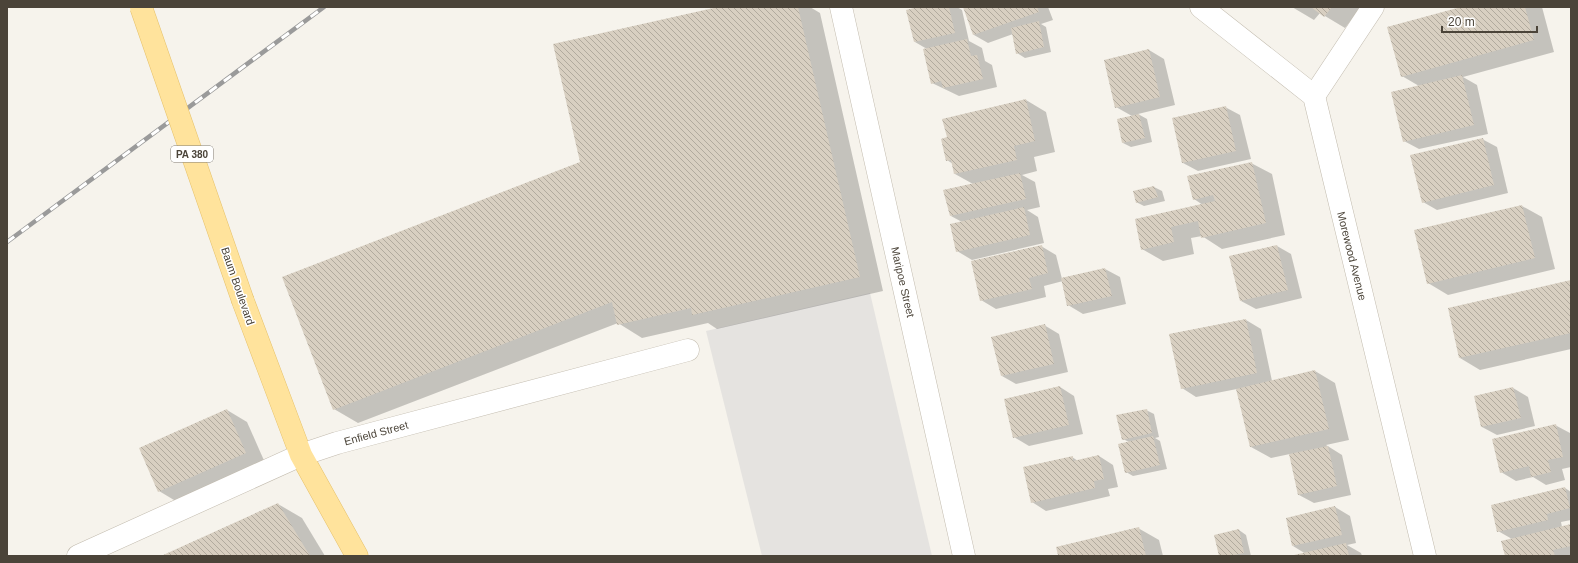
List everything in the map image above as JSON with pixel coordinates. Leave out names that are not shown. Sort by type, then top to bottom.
[{"type":"main road","name":"Baum Boulevard","points":[[141,7],[243,302],[301,455],[357,556]]},
{"type":"street","name":"Maripoe Street","points":[[841,7],[964,556]]},
{"type":"street","points":[[1201,7],[1314,96],[1373,7]]},
{"type":"street","name":"Morewood Avenue","points":[[1314,96],[1425,556]]},
{"type":"street","name":"Enfield Street","points":[[78,556],[301,455],[337,443],[688,350]]},
{"type":"shaded area","points":[[870,293],[932,556],[762,556],[706,331]]},
{"type":"building","points":[[718,7],[798,7],[860,277],[692,315],[691,308],[617,325],[612,302],[333,410],[282,277],[580,162],[553,44]]},
{"type":"building","points":[[918,7],[949,7],[955,33],[914,42],[906,10]]},
{"type":"building","points":[[963,7],[1037,7],[1039,12],[973,35]]},
{"type":"building","points":[[1311,7],[1332,7],[1324,17]]},
{"type":"building","points":[[1461,7],[1525,7],[1534,40],[1401,77],[1387,27]]},
{"type":"building","points":[[1039,21],[1044,47],[1016,54],[1011,28]]},
{"type":"building","points":[[967,39],[971,56],[977,55],[983,79],[943,88],[941,81],[931,84],[923,49]]},
{"type":"building","points":[[1149,49],[1160,97],[1115,108],[1104,60]]},
{"type":"building","points":[[1462,75],[1474,125],[1403,142],[1391,92]]},
{"type":"building","points":[[1026,99],[1035,141],[1014,146],[1017,160],[954,174],[951,160],[946,161],[941,139],[947,137],[942,119]]},
{"type":"building","points":[[1226,106],[1236,151],[1182,163],[1172,118]]},
{"type":"building","points":[[1139,114],[1145,138],[1122,143],[1117,119]]},
{"type":"building","points":[[1483,138],[1494,185],[1422,203],[1410,155]]},
{"type":"building","points":[[1252,162],[1266,223],[1201,238],[1198,221],[1171,227],[1174,242],[1141,250],[1135,219],[1215,201],[1213,195],[1193,200],[1187,176]]},
{"type":"building","points":[[1020,173],[1026,199],[950,216],[943,190]]},
{"type":"building","points":[[1154,186],[1158,197],[1136,203],[1133,191]]},
{"type":"building","points":[[1522,205],[1535,258],[1427,284],[1414,230]]},
{"type":"building","points":[[1024,207],[1030,235],[956,252],[950,224]]},
{"type":"building","points":[[1042,245],[1048,273],[1029,278],[1032,289],[980,301],[971,261]]},
{"type":"building","points":[[1277,245],[1288,290],[1240,301],[1229,256]]},
{"type":"building","points":[[1105,268],[1112,296],[1067,306],[1061,278]]},
{"type":"building","points":[[1571,280],[1571,333],[1459,358],[1448,308]]},
{"type":"building","points":[[1246,319],[1257,373],[1181,389],[1169,334]]},
{"type":"building","points":[[1045,324],[1054,364],[1001,376],[991,337]]},
{"type":"building","points":[[1315,370],[1329,429],[1250,447],[1236,389]]},
{"type":"building","points":[[1060,386],[1069,425],[1013,438],[1004,399]]},
{"type":"building","points":[[1513,387],[1521,418],[1481,427],[1474,396]]},
{"type":"building","points":[[227,409],[246,453],[158,492],[139,448]]},
{"type":"building","points":[[1147,409],[1152,433],[1122,440],[1116,415]]},
{"type":"building","points":[[1556,424],[1563,457],[1548,460],[1551,472],[1531,477],[1529,466],[1500,473],[1492,439]]},
{"type":"building","points":[[1153,436],[1160,465],[1125,473],[1118,444]]},
{"type":"building","points":[[1328,446],[1337,486],[1298,495],[1289,454]]},
{"type":"building","points":[[1099,455],[1104,479],[1094,481],[1095,488],[1031,503],[1023,467],[1073,456],[1073,461]]},
{"type":"building","points":[[1565,487],[1570,508],[1547,514],[1548,520],[1497,532],[1491,505]]},
{"type":"building","points":[[278,503],[310,556],[161,556]]},
{"type":"building","points":[[1335,506],[1342,535],[1292,546],[1286,518]]},
{"type":"building","points":[[1571,524],[1571,546],[1553,550],[1555,556],[1505,556],[1501,541]]},
{"type":"building","points":[[1139,527],[1146,556],[1055,556],[1058,555],[1056,547]]},
{"type":"building","points":[[1239,529],[1244,553],[1230,556],[1219,556],[1214,535]]},
{"type":"building","points":[[1346,543],[1349,556],[1294,556],[1294,555]]},
{"type":"railway","points":[[7,242],[324,7]]}]
